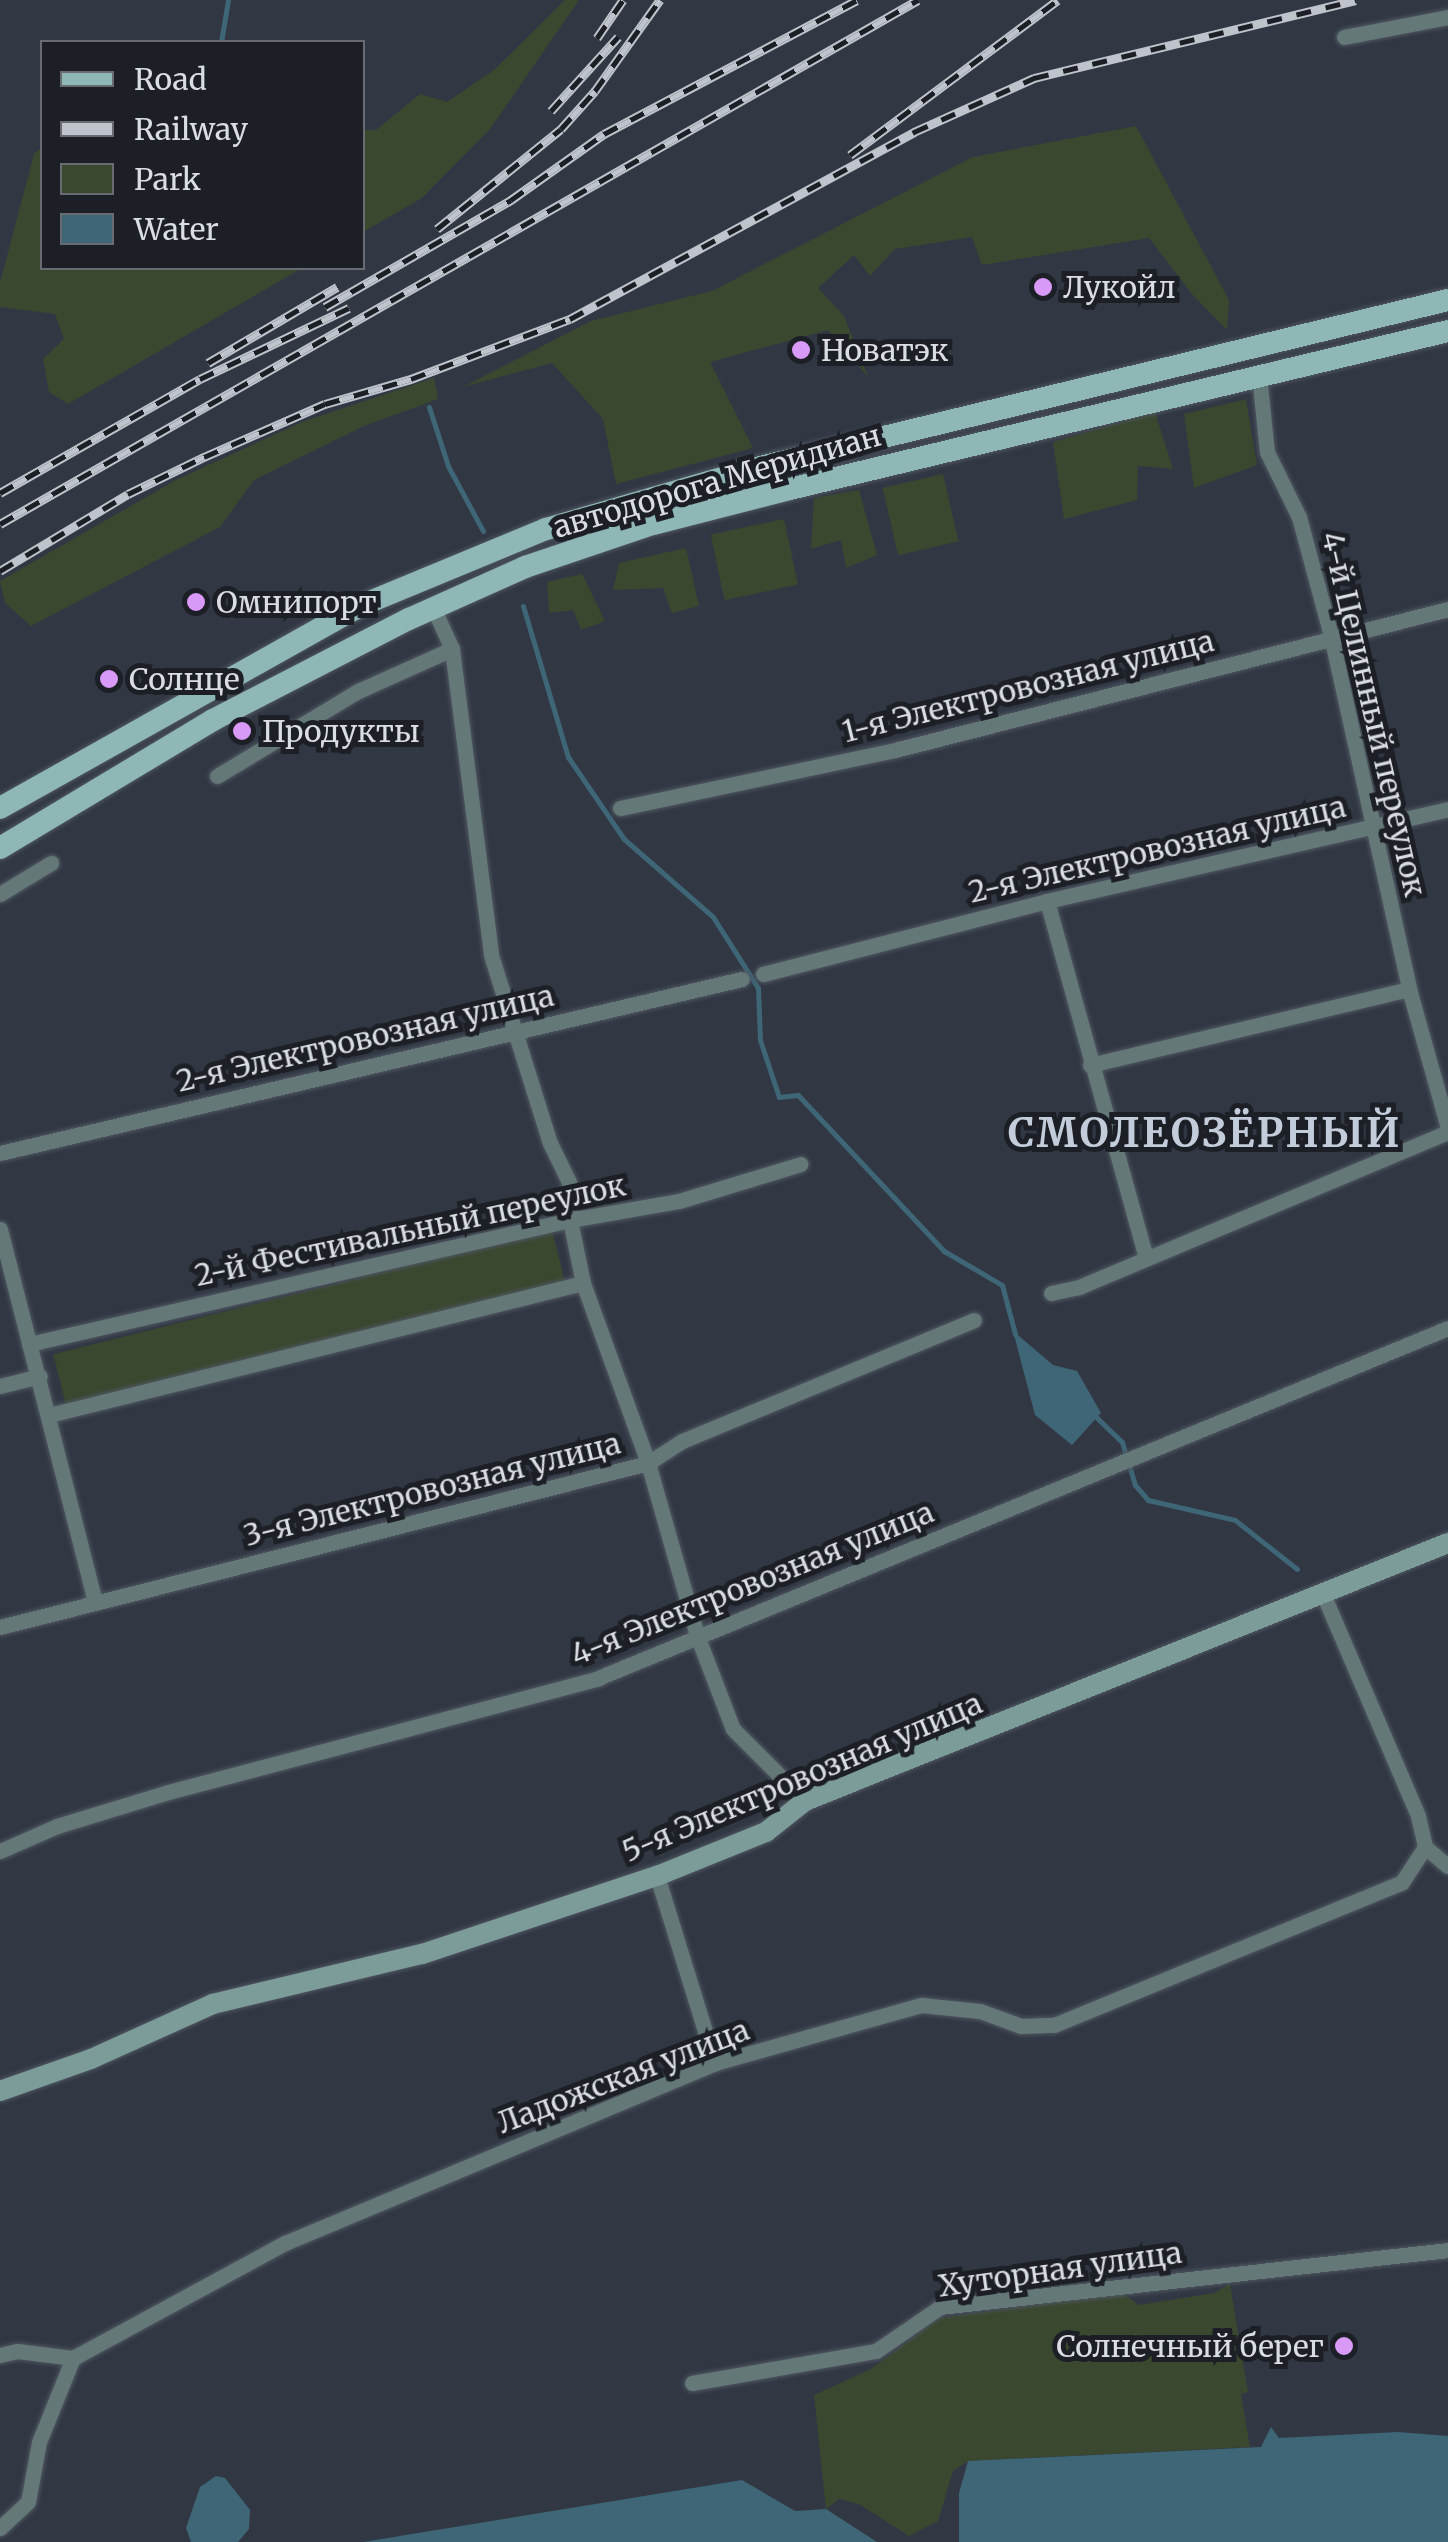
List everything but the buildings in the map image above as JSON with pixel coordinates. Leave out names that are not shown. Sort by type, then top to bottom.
[{"type":"main road","name":"автодорога Меридиан","points":[[0,808],[360,606],[546,529],[752,469],[1448,300]]},
{"type":"main road","name":"автодорога Меридиан","points":[[0,848],[213,720],[434,607],[525,567],[653,524],[1448,331]]},
{"type":"main road","points":[[420,580],[434,607]]},
{"type":"street","points":[[1344,37],[1448,17]]},
{"type":"street","name":"4-й Целинный переулок","points":[[1258,375],[1266,452],[1300,517],[1331,636],[1408,989],[1448,1130]]},
{"type":"street","points":[[434,607],[452,649],[491,954],[550,1143],[569,1182],[570,1220],[582,1284],[648,1463],[698,1638],[733,1729],[805,1801]]},
{"type":"street","name":"1-я Электровозная улица","points":[[620,808],[896,750],[1448,609]]},
{"type":"street","points":[[217,776],[358,692],[452,649]]},
{"type":"street","name":"2-я Электровозная улица","points":[[762,974],[1046,902],[1448,809]]},
{"type":"street","points":[[0,894],[51,863]]},
{"type":"street","points":[[1046,902],[1146,1259]]},
{"type":"street","name":"2-я Электровозная улица","points":[[0,1153],[742,979]]},
{"type":"street","points":[[1090,1065],[1408,989]]},
{"type":"street","points":[[1051,1293],[1079,1287],[1448,1130]]},
{"type":"street","name":"2-й Фестивальный переулок","points":[[29,1344],[570,1220],[679,1200],[801,1164]]},
{"type":"street","points":[[0,1230],[95,1603]]},
{"type":"street","points":[[49,1415],[582,1284]]},
{"type":"street","name":"3-я Электровозная улица","points":[[0,1626],[648,1463],[682,1441],[974,1320]]},
{"type":"street","name":"4-я Электровозная улица","points":[[0,1851],[56,1826],[168,1792],[598,1678],[1448,1328]]},
{"type":"street","points":[[0,1386],[40,1376]]},
{"type":"street","name":"5-я Электровозная улица","points":[[0,2091],[91,2058],[212,2004],[422,1954],[657,1876],[766,1832],[805,1801],[1448,1543]]},
{"type":"street","points":[[1324,1594],[1418,1816],[1425,1847],[1448,1866]]},
{"type":"street","name":"Ладожская улица","points":[[73,2358],[284,2244],[715,2063],[922,2005],[980,2010],[1021,2026],[1054,2025],[1402,1882],[1425,1847]]},
{"type":"street","points":[[657,1876],[715,2063]]},
{"type":"street","name":"Хуторная улица","points":[[692,2383],[876,2351],[940,2307],[1143,2288],[1448,2250]]},
{"type":"street","points":[[0,2355],[18,2351],[73,2358],[39,2442],[28,2502],[0,2528]]},
{"type":"green space","points":[[565,0],[579,0],[490,129],[422,198],[365,231],[365,130],[376,130],[420,94],[447,102],[494,70]]},
{"type":"green space","points":[[1136,126],[1229,300],[1227,330],[1192,294],[1149,238],[982,265],[972,237],[895,249],[870,276],[854,255],[818,288],[844,316],[868,377],[828,330],[710,362],[753,448],[616,484],[603,419],[552,363],[463,387],[591,321],[712,291],[973,157]]},
{"type":"green space","points":[[40,149],[40,270],[299,270],[68,404],[49,392],[43,359],[64,339],[55,314],[0,307],[0,283],[34,154]]},
{"type":"green space","points":[[434,378],[438,399],[364,426],[254,480],[220,527],[31,626],[5,603],[0,581],[176,480],[302,422]]},
{"type":"green space","points":[[1246,399],[1257,465],[1194,488],[1184,414]]},
{"type":"green space","points":[[1155,412],[1173,469],[1138,466],[1137,500],[1064,519],[1053,442]]},
{"type":"green space","points":[[943,474],[959,541],[898,555],[883,488]]},
{"type":"green space","points":[[859,490],[877,555],[846,568],[841,540],[811,549],[814,498]]},
{"type":"green space","points":[[784,519],[798,585],[725,600],[711,535]]},
{"type":"green space","points":[[686,548],[699,606],[672,613],[663,588],[613,590],[619,563]]},
{"type":"green space","points":[[582,574],[605,621],[581,630],[573,610],[549,613],[547,582]]},
{"type":"green space","points":[[552,1230],[565,1281],[66,1406],[53,1354]]},
{"type":"green space","points":[[1230,2284],[1248,2392],[1241,2394],[1250,2447],[968,2461],[953,2471],[938,2521],[909,2536],[859,2504],[839,2499],[826,2509],[814,2395],[871,2369],[939,2318],[1123,2293],[1139,2305],[1214,2293]]},
{"type":"water","points":[[1013,1331],[1053,1365],[1077,1371],[1101,1413],[1072,1445],[1035,1415]]},
{"type":"water","points":[[1271,2427],[1279,2438],[1398,2432],[1448,2436],[1448,2542],[959,2542],[959,2493],[968,2461],[1261,2447]]},
{"type":"water","points":[[216,2476],[225,2478],[250,2510],[249,2529],[238,2542],[191,2542],[186,2528],[200,2487]]},
{"type":"water","points":[[742,2480],[795,2511],[826,2509],[877,2542],[363,2542]]},
{"type":"waterway","points":[[221,40],[228,0]]},
{"type":"waterway","points":[[429,407],[448,466],[483,531]]},
{"type":"waterway","points":[[523,606],[568,757],[624,839],[713,917],[758,988],[760,1040],[779,1097],[798,1095],[944,1251],[1002,1285],[1015,1334]]},
{"type":"waterway","points":[[1094,1415],[1122,1442],[1135,1485],[1148,1500],[1235,1520],[1297,1569]]},
{"type":"railway","points":[[597,38],[623,0]]},
{"type":"railway","points":[[437,229],[561,129],[595,91],[660,0]]},
{"type":"railway","points":[[325,307],[511,200],[604,134],[857,0]]},
{"type":"railway","points":[[0,524],[918,0]]},
{"type":"railway","points":[[850,155],[1058,0]]},
{"type":"railway","points":[[0,571],[128,494],[204,457],[325,404],[411,379],[570,319],[914,132],[1034,78],[1356,0]]},
{"type":"railway","points":[[551,111],[618,37]]},
{"type":"railway","points":[[208,363],[337,287]]},
{"type":"railway","points":[[0,493],[200,379],[349,308]]},
{"type":"place","name":"Лукойл","points":[[1043,287]]},
{"type":"place","name":"Новатэк","points":[[801,350]]},
{"type":"place","name":"Омнипорт","points":[[196,602]]},
{"type":"place","name":"Солнце","points":[[109,679]]},
{"type":"place","name":"Продукты","points":[[242,731]]},
{"type":"place","name":"Солнечный берег","points":[[1344,2346]]},
{"type":"district","name":"СМОЛЕОЗЁРНЫЙ","points":[[1205,1133]]}]
